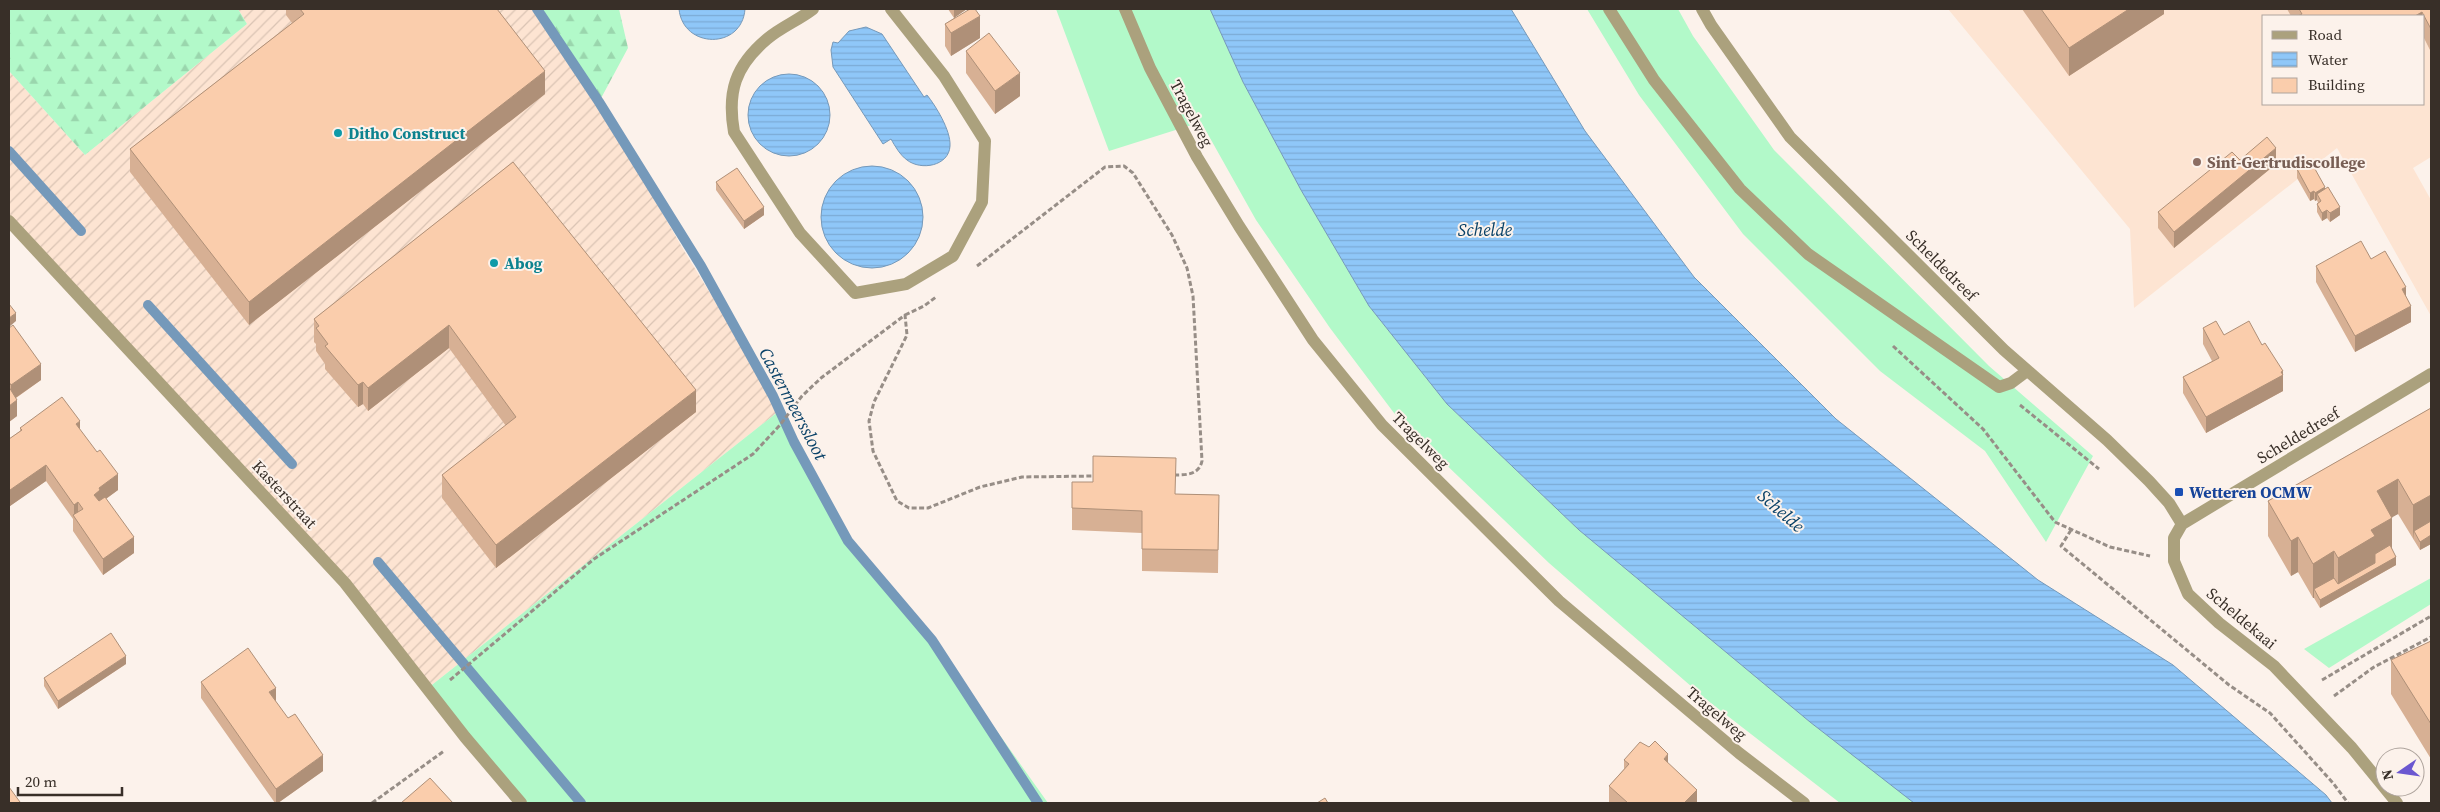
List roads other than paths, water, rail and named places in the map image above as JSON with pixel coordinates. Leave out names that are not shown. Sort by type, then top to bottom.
[{"type":"street","points":[[813,9],[767,39],[742,66],[732,90],[730,113],[734,132],[795,225],[855,293],[906,284],[953,256],[982,202],[986,141],[944,76],[891,9]]},
{"type":"street","name":"Tragelweg","points":[[1125,9],[1150,68],[1197,157],[1239,226],[1313,340],[1382,425],[1559,601],[1739,753],[1804,803]]},
{"type":"street","points":[[1609,9],[1654,80],[1740,189],[1808,254],[1998,387],[2011,383],[2028,371]]},
{"type":"street","name":"Scheldedreef","points":[[1702,9],[1711,25],[1790,137],[1997,344],[2107,440],[2149,481],[2169,503],[2182,524],[2431,374]]},
{"type":"street","name":"Kasterstraat","points":[[9,221],[345,583],[465,737],[521,803]]},
{"type":"street","name":"Scheldekaai","points":[[2182,524],[2174,538],[2174,561],[2188,594],[2219,623],[2274,666],[2352,748],[2397,803]]},
{"type":"water","points":[[679,9],[745,9],[741,22],[734,32],[724,38],[712,39],[701,37],[691,32],[683,22]]},
{"type":"water","name":"Schelde","points":[[1210,9],[1511,9],[1585,131],[1694,277],[1836,419],[2038,580],[2173,665],[2326,795],[2332,803],[1914,803],[1810,722],[1579,530],[1447,404],[1369,306],[1301,190],[1243,82]]},
{"type":"water","points":[[866,27],[882,34],[924,97],[927,95],[942,118],[950,140],[950,146],[945,158],[940,162],[926,166],[919,165],[902,156],[891,139],[883,144],[833,67],[831,50],[833,42],[838,43],[849,31]]},
{"type":"water","points":[[789,74],[805,77],[818,86],[827,99],[830,115],[827,131],[818,144],[805,153],[789,156],[773,153],[760,144],[751,131],[748,115],[751,99],[760,86],[773,77]]},
{"type":"water","points":[[872,166],[891,170],[908,181],[919,198],[923,217],[919,236],[908,253],[891,264],[872,268],[853,264],[836,253],[825,236],[821,217],[825,198],[836,181],[853,170]]},
{"type":"waterway","name":"Castermeerssloot","points":[[537,9],[599,102],[701,266],[773,396],[794,442],[848,541],[932,640],[1038,803]]},
{"type":"waterway","points":[[9,151],[81,231]]},
{"type":"waterway","points":[[148,305],[292,464]]},
{"type":"waterway","points":[[378,562],[581,803]]},
{"type":"place","name":"Ditho Construct","points":[[338,133]]},
{"type":"place","name":"Sint-Gertrudiscollege","points":[[2197,162]]},
{"type":"place","name":"Abog","points":[[494,263]]},
{"type":"place","name":"Wetteren OCMW","points":[[2179,492]]}]
